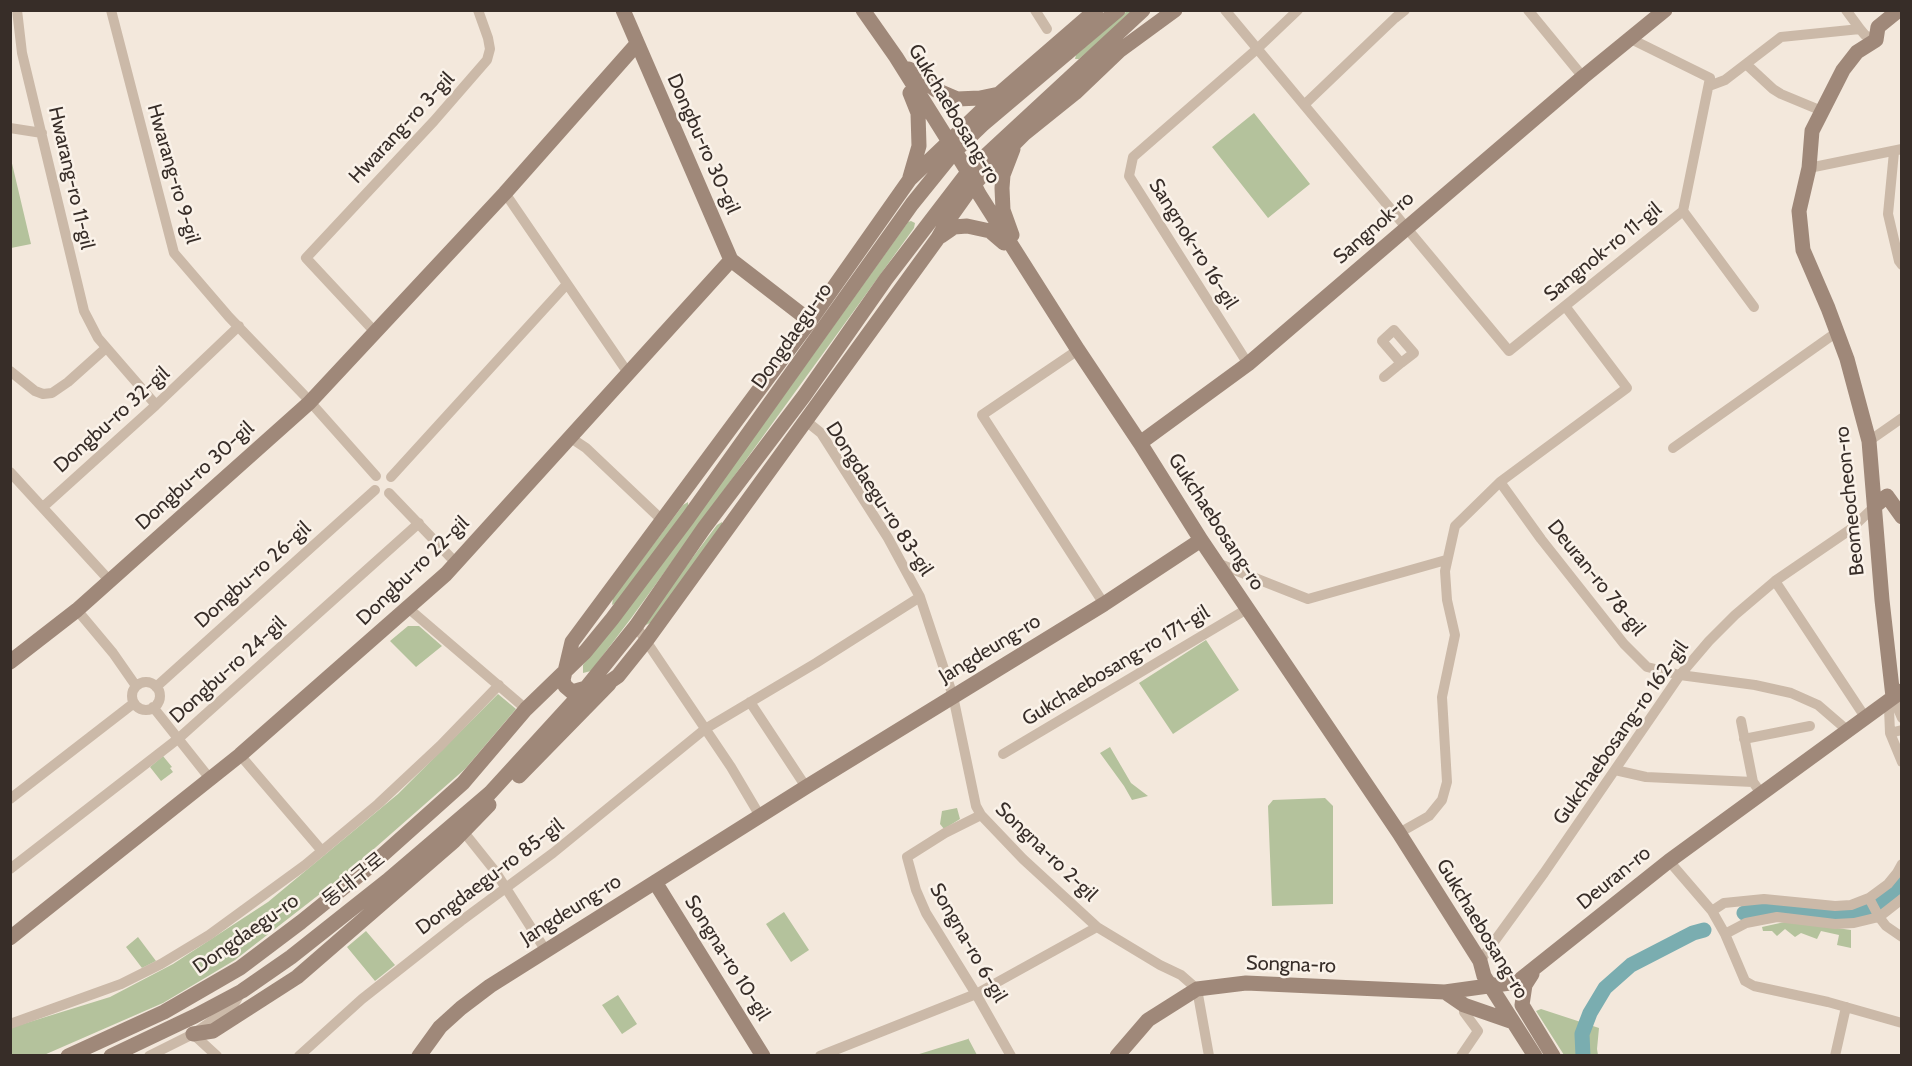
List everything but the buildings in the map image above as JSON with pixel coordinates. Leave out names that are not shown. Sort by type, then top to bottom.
[{"type":"main road","name":"Dongbu-ro 30-gil","points":[[623,10],[636,45],[731,260]]},
{"type":"main road","name":"Gukchaebosang-ro","points":[[863,10],[896,57],[1018,255],[1200,540],[1399,833],[1480,961],[1484,976],[1535,1056]]},
{"type":"main road","name":"Dongdaegu-ro","points":[[68,1056],[164,1012],[240,968],[302,922],[368,868],[463,783],[525,710],[585,652],[688,518],[951,147],[1096,10]]},
{"type":"main road","name":"Dongdaegu-ro","points":[[1001,100],[1118,10]]},
{"type":"main road","points":[[586,688],[636,626],[704,528],[804,396],[886,279],[932,220],[971,178],[1143,10]]},
{"type":"main road","points":[[896,57],[936,90],[957,99],[1001,100],[994,121],[995,127],[999,132],[1006,134],[1018,132],[1075,93],[1119,51],[1174,10]]},
{"type":"main road","name":"Sangnok-ro","points":[[1140,444],[1248,364],[1406,227],[1665,10]]},
{"type":"main road","name":"Beomeocheon-ro","points":[[1897,694],[1882,600],[1869,441],[1847,359],[1803,250],[1799,211],[1809,168],[1812,131],[1842,70],[1857,52],[1876,40],[1878,27],[1899,10]]},
{"type":"main road","name":"Dongbu-ro 30-gil","points":[[10,662],[77,610],[309,403],[505,192],[636,45]]},
{"type":"main road","points":[[896,57],[918,113],[920,146],[910,179]]},
{"type":"main road","points":[[1018,132],[1003,175],[1002,188],[1003,210],[1018,255]]},
{"type":"main road","points":[[618,676],[605,685],[572,692],[565,686],[563,673],[572,642],[810,321],[910,179],[951,147]]},
{"type":"main road","points":[[193,1034],[213,1031],[297,977],[464,831],[618,676],[806,422],[938,238],[971,178]]},
{"type":"main road","points":[[912,204],[922,203],[927,206],[932,220]]},
{"type":"main road","points":[[938,238],[954,227],[967,226],[990,231],[1018,255]]},
{"type":"main road","points":[[731,260],[810,321]]},
{"type":"main road","name":"Dongbu-ro 22-gil","points":[[10,938],[211,780],[408,608],[456,563],[731,260]]},
{"type":"main road","points":[[1875,506],[1887,495],[1902,517]]},
{"type":"main road","name":"Jangdeung-ro","points":[[418,1056],[440,1028],[461,1008],[490,986],[806,787],[1104,604],[1200,540]]},
{"type":"main road","name":"동대구로","points":[[111,1056],[242,991],[291,957],[490,793],[586,688]]},
{"type":"main road","name":"Deuran-ro","points":[[1490,986],[1517,982],[1669,861],[1757,787],[1897,694]]},
{"type":"main road","name":"Songna-ro 10-gil","points":[[655,882],[763,1056]]},
{"type":"main road","points":[[1538,966],[1525,985],[1522,1005],[1553,1056]]},
{"type":"main road","name":"Songna-ro","points":[[1117,1056],[1148,1020],[1197,989],[1246,983],[1445,992],[1490,986]]},
{"type":"main road","points":[[1445,992],[1464,1005],[1514,1023]]},
{"type":"street","name":"Hwarang-ro 11-gil","points":[[17,10],[22,53],[84,311],[98,338],[156,405]]},
{"type":"street","name":"Hwarang-ro 9-gil","points":[[111,10],[174,253],[239,326]]},
{"type":"street","name":"Hwarang-ro 3-gil","points":[[375,332],[306,258],[441,114],[487,60],[490,49],[478,10]]},
{"type":"street","points":[[1035,10],[1047,29]]},
{"type":"street","points":[[1225,10],[1406,227]]},
{"type":"street","name":"Sangnok-ro 16-gil","points":[[1248,364],[1129,176],[1133,157],[1257,49],[1298,10]]},
{"type":"street","points":[[1304,105],[1405,10]]},
{"type":"street","points":[[1528,10],[1583,77]]},
{"type":"street","points":[[1846,10],[1865,35],[1876,40]]},
{"type":"street","points":[[1631,39],[1710,78],[1709,86],[1725,80],[1781,37],[1860,29]]},
{"type":"street","points":[[1746,64],[1781,94],[1822,111]]},
{"type":"street","name":"Sangnok-ro 11-gil","points":[[1406,227],[1509,351],[1683,211],[1709,86]]},
{"type":"street","points":[[10,128],[42,133]]},
{"type":"street","points":[[1809,168],[1898,151],[1888,214],[1899,261],[1902,265]]},
{"type":"street","points":[[505,192],[628,373]]},
{"type":"street","points":[[1683,211],[1754,307]]},
{"type":"street","points":[[391,477],[567,284]]},
{"type":"street","points":[[1399,833],[1429,816],[1442,800],[1447,782],[1442,697],[1455,635],[1447,600],[1446,560],[1455,526],[1500,482],[1627,388],[1565,306]]},
{"type":"street","points":[[239,326],[376,476]]},
{"type":"street","name":"Dongbu-ro 32-gil","points":[[43,507],[239,326]]},
{"type":"street","points":[[1673,448],[1837,332]]},
{"type":"street","points":[[10,371],[35,391],[43,394],[52,393],[106,348]]},
{"type":"street","points":[[1078,350],[982,415],[1104,604]]},
{"type":"street","points":[[1384,377],[1401,363]]},
{"type":"street","points":[[1869,441],[1902,418]]},
{"type":"street","name":"Dongdaegu-ro 83-gil","points":[[806,422],[821,434],[833,452],[888,538],[920,597],[953,696]]},
{"type":"street","points":[[571,438],[586,448],[663,520]]},
{"type":"street","points":[[10,472],[109,580]]},
{"type":"street","points":[[385,474],[391,477],[394,484],[389,493],[382,495],[375,490],[373,482],[376,476],[385,474]]},
{"type":"street","name":"Deuran-ro 78-gil","points":[[1500,482],[1624,644],[1647,667],[1680,675],[1755,685],[1791,693],[1818,705],[1846,730]]},
{"type":"street","name":"Dongbu-ro 26-gil","points":[[156,687],[375,490]]},
{"type":"street","points":[[389,493],[456,563]]},
{"type":"street","name":"Gukchaebosang-ro 162-gil","points":[[1480,961],[1538,882],[1680,675],[1735,615],[1775,582],[1851,529],[1875,506]]},
{"type":"street","name":"Dongbu-ro 24-gil","points":[[10,869],[179,738],[419,524]]},
{"type":"street","points":[[1216,563],[1308,599],[1446,560]]},
{"type":"street","points":[[1775,582],[1865,717]]},
{"type":"street","name":"Dongdaegu-ro 83-gil","points":[[750,702],[920,597]]},
{"type":"street","points":[[408,608],[525,710]]},
{"type":"street","name":"Gukchaebosang-ro 171-gil","points":[[1003,754],[1247,609]]},
{"type":"street","points":[[77,610],[113,653],[136,686]]},
{"type":"street","points":[[636,626],[731,767],[760,816]]},
{"type":"street","points":[[148,682],[156,687],[159,697],[153,707],[145,709],[134,703],[132,694],[136,686],[148,682]]},
{"type":"street","points":[[10,1023],[121,984],[161,964],[209,935],[322,851],[396,788],[499,685]]},
{"type":"street","points":[[1897,694],[1902,718]]},
{"type":"street","points":[[1897,694],[1889,708],[1890,733],[1902,762]]},
{"type":"street","name":"Songna-ro 2-gil","points":[[953,696],[976,806],[981,814],[1007,844],[1096,927],[1181,975],[1197,989]]},
{"type":"street","points":[[750,702],[806,787]]},
{"type":"street","name":"Dongdaegu-ro 85-gil","points":[[299,1056],[362,999],[506,887],[554,853],[705,729],[750,702]]},
{"type":"street","points":[[10,799],[134,703]]},
{"type":"street","points":[[153,707],[211,780]]},
{"type":"street","points":[[1616,770],[1646,777],[1757,787],[1741,721]]},
{"type":"street","points":[[1744,738],[1810,726]]},
{"type":"street","points":[[1890,733],[1902,730]]},
{"type":"street","points":[[240,755],[322,851]]},
{"type":"street","name":"Songna-ro 6-gil","points":[[981,814],[907,857],[916,890],[926,913],[1011,1056]]},
{"type":"street","points":[[464,831],[506,887],[546,951]]},
{"type":"street","points":[[1669,861],[1711,910],[1725,934],[1745,981],[1754,986],[1846,1007],[1902,1023]]},
{"type":"street","points":[[1711,910],[1724,903],[1751,899],[1835,906],[1851,905],[1870,899],[1888,884],[1902,864]]},
{"type":"street","points":[[1870,899],[1886,926],[1902,937]]},
{"type":"street","points":[[1725,934],[1746,923],[1777,917],[1835,924],[1854,923],[1879,917],[1902,899]]},
{"type":"street","name":"Songna-ro 2-gil","points":[[820,1056],[976,994],[1096,927]]},
{"type":"street","points":[[1197,989],[1209,1056]]},
{"type":"street","points":[[149,1056],[193,1034],[232,1006],[242,991]]},
{"type":"street","points":[[1461,1056],[1478,1031],[1464,1012],[1464,1005]]},
{"type":"street","points":[[1835,1056],[1846,1007]]},
{"type":"street","points":[[193,1034],[217,1056]]},
{"type":"green space","points":[[1127,11],[1135,11],[1079,59],[1075,59],[1076,55]]},
{"type":"green space","points":[[1254,113],[1310,184],[1268,218],[1212,147]]},
{"type":"green space","points":[[10,155],[31,244],[11,248],[10,248]]},
{"type":"green space","points":[[908,222],[915,223],[914,228],[632,617],[591,671],[583,673],[583,665],[752,440]]},
{"type":"green space","points":[[688,502],[688,508],[620,601],[612,605],[613,598],[683,505]]},
{"type":"green space","points":[[722,522],[722,528],[654,621],[646,625],[647,618],[717,525]]},
{"type":"green space","points":[[408,626],[419,626],[442,646],[416,667],[390,641]]},
{"type":"green space","points":[[1206,640],[1239,690],[1173,734],[1139,683]]},
{"type":"green space","points":[[498,694],[516,709],[465,769],[343,876],[235,960],[163,1003],[44,1055],[11,1054],[10,1028],[110,997],[173,964],[268,902],[398,794]]},
{"type":"green space","points":[[1110,747],[1131,783],[1148,796],[1132,800],[1100,753]]},
{"type":"green space","points":[[163,756],[172,767],[170,768],[173,772],[161,781],[150,767]]},
{"type":"green space","points":[[1325,798],[1333,806],[1333,904],[1272,906],[1268,806],[1273,800]]},
{"type":"green space","points":[[957,808],[960,819],[944,829],[940,824],[942,811]]},
{"type":"green space","points":[[784,912],[809,950],[791,962],[766,924]]},
{"type":"green space","points":[[1789,921],[1851,930],[1851,948],[1837,945],[1839,935],[1821,931],[1817,939],[1801,933],[1795,937],[1785,929],[1777,936],[1772,931],[1763,931],[1762,927]]},
{"type":"green space","points":[[366,931],[395,965],[375,981],[347,947]]},
{"type":"green space","points":[[138,937],[156,961],[142,968],[126,947]]},
{"type":"green space","points":[[618,995],[637,1024],[622,1034],[602,1005]]},
{"type":"green space","points":[[1541,1009],[1599,1028],[1598,1055],[1564,1055],[1536,1011]]},
{"type":"green space","points":[[968,1039],[977,1055],[916,1055]]},
{"type":"waterway","points":[[1744,913],[1765,908],[1838,914],[1857,913],[1881,903],[1902,882]]},
{"type":"waterway","points":[[1583,1056],[1582,1034],[1590,1013],[1605,988],[1631,965],[1693,933],[1704,930]]}]
